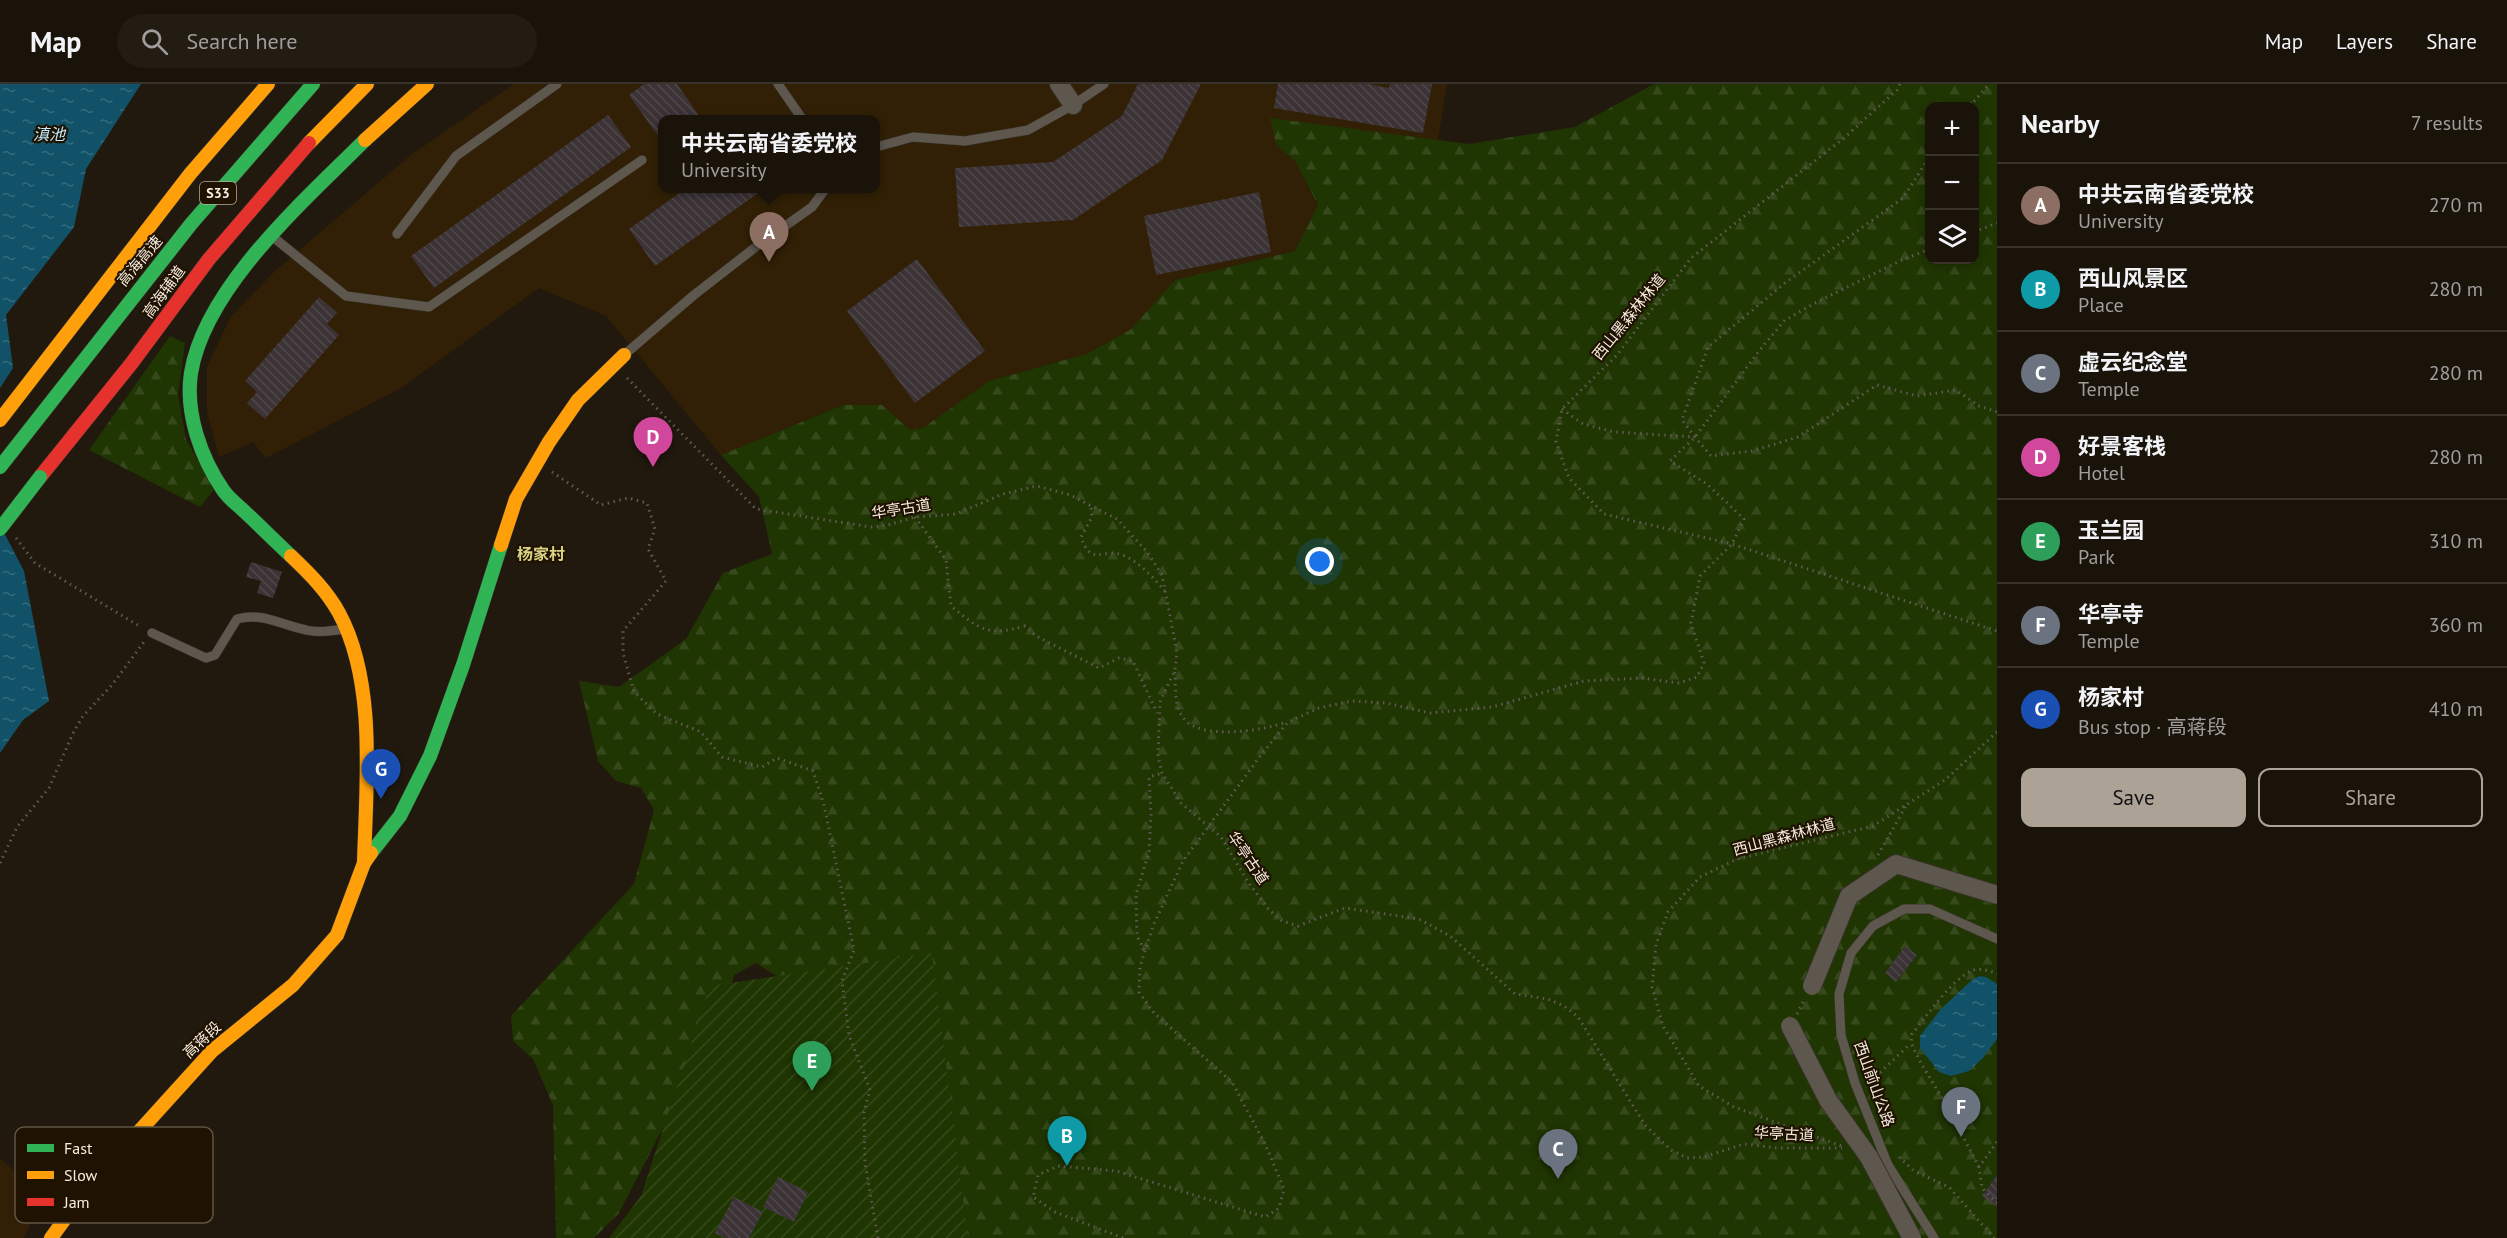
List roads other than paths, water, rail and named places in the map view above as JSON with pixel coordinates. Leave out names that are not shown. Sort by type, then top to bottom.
[{"type":"main road","name":"高海高速","points":[[0,420],[190,174],[268,84]]},
{"type":"main road","name":"高海高速","points":[[0,467],[126,304],[245,160],[313,84]]},
{"type":"main road","name":"高海辅道","points":[[0,529],[131,364],[209,259],[297,155],[367,84]]},
{"type":"main road","points":[[364,863],[364,727],[358,669],[346,629],[338,611],[319,586],[225,492],[201,452],[192,411],[191,374],[205,328],[235,280],[271,236],[393,111],[427,84]]},
{"type":"main road","points":[[364,863],[400,816],[430,756],[463,665],[516,499],[549,442],[578,400],[624,355]]},
{"type":"main road","name":"高蒋段","points":[[142,1127],[212,1051],[293,985],[337,935],[364,863]]},
{"type":"main road","name":"高蒋段","points":[[51,1238],[62,1223]]},
{"type":"street","points":[[1059,84],[1073,105]]},
{"type":"street","points":[[1812,986],[1849,896],[1896,864],[1997,895]]},
{"type":"street","points":[[1790,1026],[1828,1100],[1869,1157],[1907,1233],[1912,1238]]},
{"type":"lane","points":[[397,234],[456,156],[557,84]]},
{"type":"lane","points":[[778,84],[800,115]]},
{"type":"lane","points":[[880,146],[913,137],[965,141],[1028,130],[1073,105],[1104,84]]},
{"type":"lane","points":[[271,236],[346,297],[429,307],[642,160]]},
{"type":"lane","points":[[624,355],[712,281],[812,207],[823,193]]},
{"type":"lane","points":[[152,633],[207,658],[215,655],[237,619],[252,615],[308,631],[328,632],[346,629]]},
{"type":"lane","name":"西山前山公路","points":[[1934,1238],[1883,1153],[1841,1035],[1839,994],[1851,953],[1873,926],[1904,909],[1930,909],[1997,939]]},
{"type":"water","name":"滇池","points":[[0,84],[141,84],[86,169],[74,227],[6,315],[13,368],[0,388]]},
{"type":"water","points":[[0,525],[24,571],[49,701],[23,720],[0,753]]},
{"type":"water","points":[[1980,976],[1997,984],[1997,1039],[1983,1058],[1969,1071],[1951,1076],[1939,1072],[1920,1048],[1920,1036],[1941,1009],[1973,979]]},
{"type":"place","name":"中共云南省委党校","points":[[769,262]]},
{"type":"place","name":"好景客栈","points":[[653,467]]},
{"type":"place","name":"杨家村","points":[[381,799]]},
{"type":"place","name":"玉兰园","points":[[812,1091]]},
{"type":"place","name":"华亭寺","points":[[1961,1137]]},
{"type":"place","name":"西山风景区","points":[[1067,1166]]},
{"type":"place","name":"虚云纪念堂","points":[[1558,1179]]},
{"type":"district","name":"杨家村","points":[[541,554]]}]
